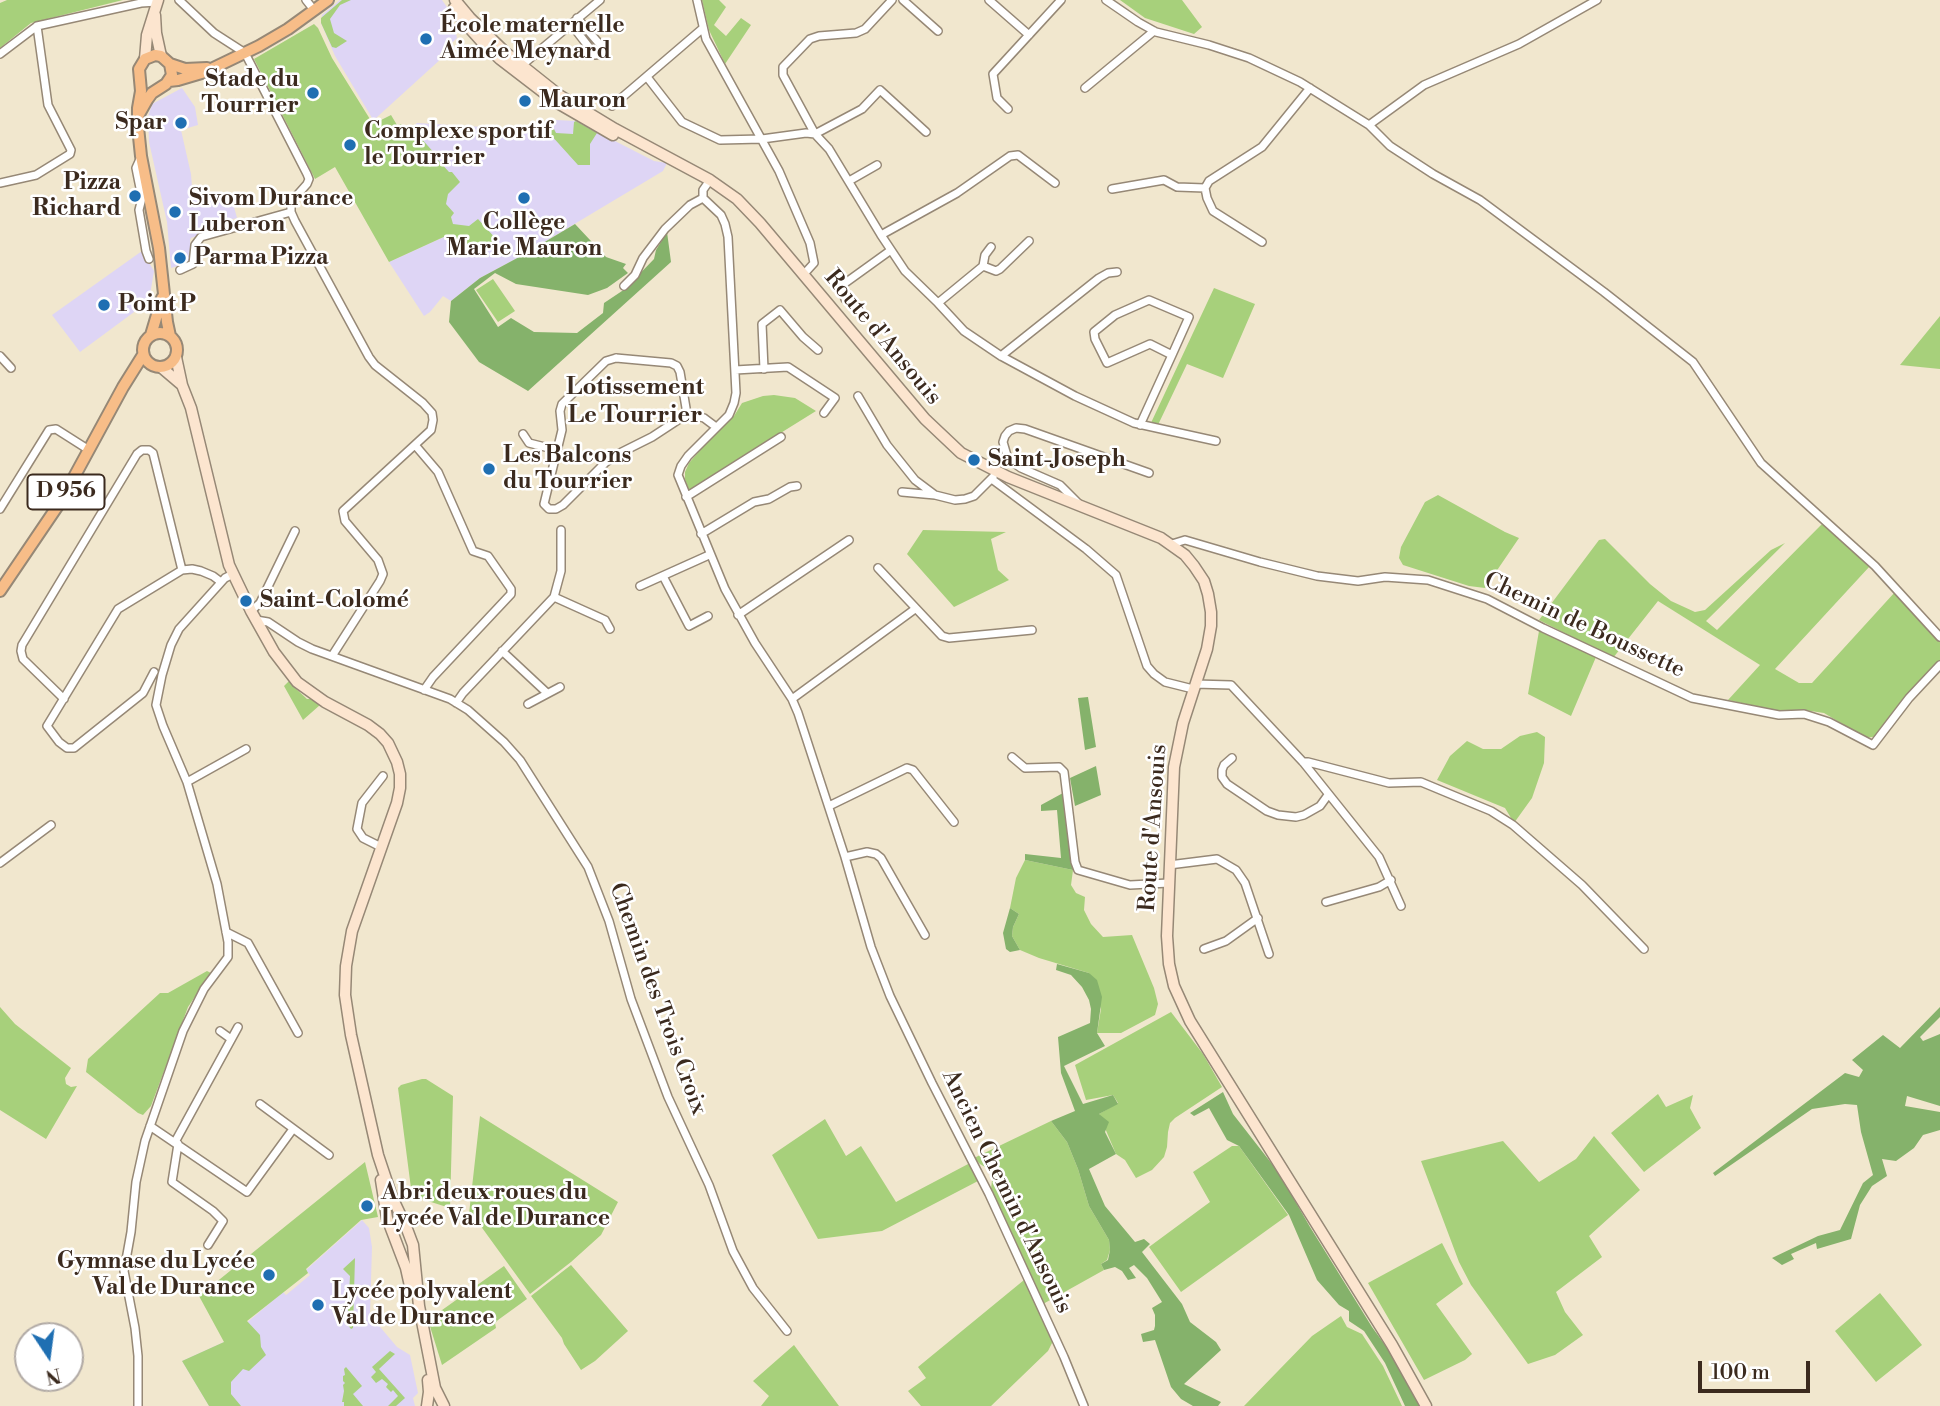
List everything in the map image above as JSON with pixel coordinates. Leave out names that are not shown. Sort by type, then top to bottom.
[{"type":"main road","points":[[142,80],[149,87],[191,77],[280,34],[328,0]]},
{"type":"main road","points":[[164,289],[151,335],[145,342],[144,355],[149,363],[158,367],[173,362],[178,348],[170,336],[167,322],[164,289],[157,235],[141,156],[138,116],[142,80],[139,69],[145,59],[155,55],[185,69],[220,64]]},
{"type":"main road","points":[[138,116],[147,100],[172,75],[170,64]]},
{"type":"main road","points":[[151,335],[161,333],[170,336]]},
{"type":"main road","name":"D 956","points":[[0,592],[4,577],[54,512],[123,387],[144,355]]},
{"type":"main road","name":"D 956","points":[[123,387],[135,377],[158,367]]},
{"type":"street","points":[[179,0],[214,33],[245,52],[309,179],[290,202],[291,212],[369,357],[432,413],[431,430],[343,511],[345,521],[378,560],[383,574],[332,656]]},
{"type":"street","points":[[306,0],[314,10]]},
{"type":"street","name":"Route d'Ansouis","points":[[449,0],[481,41],[508,65],[558,99],[678,162],[737,199],[939,433],[961,453],[994,475],[1079,504],[1172,544],[1190,560],[1204,581],[1211,612],[1207,649],[1178,742],[1174,767],[1167,949],[1174,986],[1184,1010],[1392,1345],[1426,1406]]},
{"type":"street","name":"Route d'Ansouis","points":[[455,0],[486,35],[558,99]]},
{"type":"street","points":[[521,66],[600,0]]},
{"type":"street","points":[[697,0],[702,29],[714,55],[779,170],[810,243],[814,263],[804,274]]},
{"type":"street","points":[[892,0],[865,29],[856,33],[810,39],[783,67],[784,79],[816,134],[829,149],[905,271],[964,331],[1001,356],[1075,396],[1139,425],[1216,441]]},
{"type":"street","points":[[903,0],[937,31]]},
{"type":"street","points":[[989,0],[1029,35]]},
{"type":"street","points":[[1008,109],[997,98],[993,74],[1061,0]]},
{"type":"street","points":[[1106,0],[1154,31],[1249,58],[1310,88],[1369,125],[1390,146],[1480,200],[1604,292],[1693,362],[1761,463],[1875,566],[1940,637]]},
{"type":"street","points":[[1369,125],[1423,85],[1519,44],[1597,0]]},
{"type":"street","points":[[0,54],[37,26],[141,3],[157,4]]},
{"type":"street","points":[[157,4],[156,33],[161,56]]},
{"type":"street","points":[[145,59],[147,35],[157,4]]},
{"type":"street","points":[[574,21],[603,48],[603,54],[595,55],[574,21]]},
{"type":"street","points":[[0,183],[36,175],[70,154],[71,150],[48,105],[37,26]]},
{"type":"street","points":[[612,106],[702,29]]},
{"type":"street","points":[[1086,88],[1154,31]]},
{"type":"street","points":[[647,77],[682,122],[720,139],[762,139],[816,134],[862,109],[880,90],[926,132]]},
{"type":"street","points":[[1262,242],[1213,211],[1205,188],[1209,181],[1262,147],[1310,88]]},
{"type":"street","points":[[881,235],[957,193],[1010,156],[1018,155],[1055,183]]},
{"type":"street","points":[[141,156],[136,168],[142,198],[139,210],[149,258]]},
{"type":"street","points":[[849,181],[877,165]]},
{"type":"street","points":[[687,414],[677,366],[671,363],[616,358],[606,362],[562,404],[559,411],[562,430],[544,504],[549,509],[556,509],[606,462],[687,414],[704,418],[716,427],[729,415],[734,403],[736,370],[726,224],[703,198],[703,190],[710,180]]},
{"type":"street","points":[[1112,189],[1164,180],[1177,187],[1205,188]]},
{"type":"street","points":[[624,286],[635,275],[643,258],[665,229],[690,205],[703,198]]},
{"type":"street","points":[[180,270],[193,264],[195,245],[201,237],[291,212]]},
{"type":"street","points":[[983,266],[996,271],[1000,269],[1029,241]]},
{"type":"street","points":[[938,303],[983,266],[985,255],[991,247]]},
{"type":"street","points":[[845,299],[841,286],[891,250]]},
{"type":"street","points":[[1001,356],[1099,278],[1117,272]]},
{"type":"street","points":[[1139,425],[1172,355],[1189,317],[1149,300],[1115,315],[1094,332],[1107,363],[1150,344],[1172,355]]},
{"type":"street","points":[[764,369],[762,324],[780,310],[818,350]]},
{"type":"street","points":[[0,356],[11,368]]},
{"type":"street","points":[[176,357],[223,543],[233,574],[253,616],[286,669],[311,694],[368,725],[388,743],[400,774],[397,803],[352,931],[345,984],[347,1013],[377,1155],[387,1218],[409,1276],[429,1383],[427,1406]]},
{"type":"street","points":[[158,367],[182,385]]},
{"type":"street","points":[[736,370],[788,367],[835,398],[824,413]]},
{"type":"street","points":[[858,396],[887,446],[915,480],[935,495]]},
{"type":"street","name":"Ancien Chemin d'Ansouis","points":[[716,427],[697,445],[681,466],[678,475],[724,589],[792,699],[829,806],[871,947],[890,996],[995,1205],[1084,1406]]},
{"type":"street","points":[[1079,504],[1060,485],[1021,468],[1008,459],[1003,442],[1009,431],[1016,428],[1025,429],[1149,473]]},
{"type":"street","points":[[0,509],[49,430],[56,429],[89,450]]},
{"type":"street","points":[[523,434],[529,443],[557,450]]},
{"type":"street","points":[[686,496],[781,437]]},
{"type":"street","points":[[415,445],[438,472],[473,551],[488,556],[511,589],[510,594],[433,677],[425,690]]},
{"type":"street","points":[[64,699],[23,659],[22,645],[137,454],[142,450],[153,453],[182,570]]},
{"type":"street","points":[[902,492],[965,499],[974,496],[994,475],[1086,549],[1116,575],[1147,666],[1154,674],[1165,682],[1194,687],[1231,685],[1303,762],[1379,857],[1401,906]]},
{"type":"street","points":[[701,534],[754,502],[769,499],[790,486],[797,486]]},
{"type":"street","points":[[456,703],[554,597],[561,571],[561,530]]},
{"type":"street","points":[[253,616],[295,531]]},
{"type":"street","points":[[738,615],[849,540]]},
{"type":"street","name":"Chemin de Boussette","points":[[1172,544],[1185,540],[1321,577],[1358,581],[1385,577],[1428,580],[1487,598],[1543,628],[1692,698],[1779,716],[1804,714],[1829,722],[1873,745],[1909,698],[1940,665]]},
{"type":"street","points":[[640,586],[709,555]]},
{"type":"street","points":[[878,568],[942,636],[949,638],[1032,631]]},
{"type":"street","points":[[154,672],[144,693],[74,748],[67,748],[59,742],[47,726],[118,608],[182,570],[201,571],[221,582]]},
{"type":"street","points":[[138,1406],[138,1356],[124,1271],[136,1182],[150,1126],[183,1031],[204,989],[228,957],[217,884],[187,782],[156,705],[171,645],[179,629],[221,582],[233,574]]},
{"type":"street","points":[[663,576],[689,625],[708,616]]},
{"type":"street","points":[[554,597],[605,620],[610,629]]},
{"type":"street","points":[[792,699],[915,609]]},
{"type":"street","name":"Chemin des Trois Croix","points":[[253,616],[268,622],[298,642],[456,703],[468,710],[520,760],[588,867],[609,921],[631,999],[668,1097],[709,1185],[733,1251],[753,1288],[787,1331]]},
{"type":"street","points":[[269,644],[284,632]]},
{"type":"street","points":[[502,651],[547,693]]},
{"type":"street","points":[[528,704],[560,687]]},
{"type":"street","points":[[187,782],[246,749]]},
{"type":"street","points":[[1012,757],[1025,768],[1059,767],[1064,772],[1078,870],[1130,885],[1169,883]]},
{"type":"street","points":[[1232,758],[1222,770],[1227,784],[1267,811],[1296,817],[1304,815],[1320,806],[1328,795]]},
{"type":"street","points":[[1303,762],[1389,783],[1421,782],[1491,811],[1513,825],[1583,885],[1644,949]]},
{"type":"street","points":[[829,806],[907,768],[913,770],[954,822]]},
{"type":"street","points":[[382,847],[363,838],[357,829],[362,803],[383,776]]},
{"type":"street","points":[[0,863],[51,825]]},
{"type":"street","points":[[845,857],[867,852],[881,858],[925,935]]},
{"type":"street","points":[[1170,865],[1217,859],[1236,870],[1245,883],[1269,954]]},
{"type":"street","points":[[1326,902],[1378,887],[1391,880]]},
{"type":"street","points":[[1204,949],[1226,941],[1258,918]]},
{"type":"street","points":[[226,932],[248,943],[298,1032]]},
{"type":"street","points":[[208,1245],[223,1221],[172,1182],[176,1143],[238,1027]]},
{"type":"street","points":[[220,1031],[231,1039]]},
{"type":"street","points":[[260,1104],[330,1155]]},
{"type":"street","points":[[150,1126],[247,1192],[293,1129]]},
{"type":"street","points":[[377,1155],[392,1197],[411,1237],[419,1306],[431,1368],[437,1394],[444,1406]]},
{"type":"street","points":[[432,1406],[444,1406]]},
{"type":"shaded area","points":[[340,0],[442,0],[451,13],[457,38],[440,54],[442,58],[376,118],[372,118],[335,56],[321,23],[322,15]]},
{"type":"shaded area","points":[[182,88],[195,107],[198,125],[181,130],[191,174],[193,200],[208,199],[230,192],[237,218],[226,221],[227,225],[191,238],[191,262],[171,268],[167,222],[149,142],[148,117],[152,104]]},
{"type":"shaded area","name":"Collège Marie Mauron","points":[[556,120],[576,121],[654,161],[667,163],[663,171],[480,278],[451,301],[443,296],[424,316],[389,262],[448,235],[399,139],[417,123],[516,129],[517,126],[549,125]]},
{"type":"shaded area","name":"Point P","points":[[142,251],[154,271],[149,301],[80,352],[52,315]]},
{"type":"shaded area","name":"Lycée polyvalent Val de Durance","points":[[362,1220],[369,1228],[372,1247],[370,1315],[397,1347],[410,1355],[418,1393],[413,1398],[415,1406],[209,1406],[182,1361],[224,1342],[283,1292],[286,1295],[310,1275],[306,1270]]},
{"type":"green space","points":[[7,0],[123,0],[31,23],[0,48],[0,3]]},
{"type":"green space","points":[[342,0],[351,0],[340,5],[330,19],[334,33],[347,41],[336,48],[332,47],[321,18]]},
{"type":"green space","points":[[702,0],[719,0],[726,7],[714,25],[726,36],[741,18],[751,25],[725,64],[709,30]]},
{"type":"green space","points":[[1120,0],[1182,0],[1202,27],[1194,34],[1145,18]]},
{"type":"green space","name":"Complexe sportif le Tourrier","points":[[314,24],[373,124],[391,115],[406,133],[412,128],[460,182],[448,194],[446,204],[454,213],[451,217],[453,224],[469,226],[478,219],[497,240],[488,247],[470,250],[459,256],[448,235],[389,262],[335,167],[315,179],[254,59]]},
{"type":"green space","points":[[576,121],[597,133],[590,144],[590,165],[578,165],[550,134],[539,133],[540,129],[554,129],[556,133],[573,134]]},
{"type":"green space","points":[[575,224],[606,257],[626,264],[623,268],[628,273],[607,288],[588,295],[516,284],[495,273],[474,289],[498,327],[511,318],[534,332],[577,333],[603,313],[604,303],[625,289],[654,259],[656,250],[667,232],[671,262],[528,391],[479,362],[449,322],[451,301],[480,278]]},
{"type":"green space","points":[[493,279],[515,311],[498,322],[476,290]]},
{"type":"green space","points":[[1214,288],[1255,304],[1223,378],[1187,364],[1157,427],[1150,425]]},
{"type":"green space","points":[[1940,316],[1940,369],[1900,365]]},
{"type":"green space","points":[[774,395],[795,398],[816,411],[689,490],[685,472],[689,463],[734,416],[742,403]]},
{"type":"green space","points":[[1438,495],[1519,538],[1485,588],[1469,586],[1403,565],[1399,558],[1401,547],[1425,502]]},
{"type":"green space","points":[[1822,524],[1870,566],[1775,669],[1799,683],[1812,683],[1895,592],[1940,642],[1940,661],[1891,716],[1878,736],[1866,738],[1824,713],[1773,710],[1728,700],[1760,665],[1658,601],[1613,658],[1539,620],[1599,540],[1605,539],[1671,601],[1695,612],[1705,610],[1771,550],[1785,543],[1706,621],[1717,630]]},
{"type":"green space","points":[[923,530],[1006,532],[991,539],[998,570],[1009,580],[954,607],[907,554]]},
{"type":"green space","points":[[1539,631],[1596,657],[1571,716],[1528,694]]},
{"type":"green space","points":[[290,680],[307,699],[313,699],[320,705],[303,720],[284,686]]},
{"type":"green space","points":[[1088,697],[1096,747],[1085,750],[1078,698]]},
{"type":"green space","points":[[1537,732],[1545,737],[1544,763],[1532,798],[1514,823],[1505,808],[1437,780],[1450,756],[1467,741],[1483,749],[1501,749],[1520,736]]},
{"type":"green space","points":[[1096,766],[1101,795],[1075,806],[1070,778]]},
{"type":"green space","points":[[1063,793],[1073,870],[1025,860],[1025,854],[1061,858],[1057,810],[1041,811],[1041,805]]},
{"type":"green space","points":[[1025,860],[1073,870],[1071,885],[1076,893],[1085,897],[1084,910],[1091,924],[1103,937],[1132,935],[1154,988],[1158,1004],[1155,1015],[1121,1033],[1097,1033],[1101,1009],[1089,973],[1020,950],[1012,936],[1019,914],[1010,908],[1016,878]]},
{"type":"green space","points":[[1010,908],[1019,914],[1012,936],[1020,950],[1010,952],[1006,949],[1003,933]]},
{"type":"green space","points":[[1057,964],[1089,973],[1097,980],[1102,997],[1097,1033],[1105,1046],[1064,1066],[1083,1104],[1113,1095],[1118,1104],[1099,1114],[1109,1122],[1105,1132],[1116,1154],[1089,1169],[1105,1206],[1135,1242],[1144,1239],[1150,1244],[1142,1252],[1182,1304],[1190,1322],[1216,1342],[1221,1350],[1184,1384],[1221,1402],[1218,1406],[1193,1406],[1181,1399],[1171,1387],[1155,1340],[1143,1342],[1141,1334],[1154,1330],[1155,1315],[1152,1308],[1162,1302],[1147,1278],[1134,1265],[1129,1268],[1136,1278],[1128,1280],[1122,1271],[1115,1267],[1104,1270],[1101,1264],[1108,1260],[1109,1240],[1089,1206],[1067,1142],[1051,1121],[1075,1111],[1061,1073],[1058,1037],[1090,1023],[1091,1009],[1082,987],[1071,975],[1056,970]]},
{"type":"green space","points":[[207,971],[211,973],[188,1007],[151,1106],[143,1115],[138,1113],[86,1072],[88,1059],[160,993],[168,993]]},
{"type":"green space","points":[[0,1007],[15,1024],[71,1068],[65,1078],[66,1084],[77,1086],[46,1139],[0,1110]]},
{"type":"green space","points":[[1940,1007],[1940,1017],[1920,1037],[1923,1041],[1940,1034],[1940,1106],[1907,1096],[1905,1106],[1940,1112],[1940,1130],[1923,1135],[1914,1148],[1896,1161],[1882,1159],[1887,1176],[1872,1186],[1860,1205],[1851,1239],[1817,1249],[1816,1243],[1791,1254],[1794,1259],[1782,1265],[1772,1258],[1818,1236],[1840,1230],[1863,1183],[1873,1175],[1861,1132],[1857,1105],[1812,1109],[1715,1176],[1713,1173],[1845,1073],[1859,1077],[1863,1070],[1852,1060],[1883,1035],[1900,1048]]},
{"type":"green space","points":[[1171,1012],[1203,1054],[1222,1087],[1170,1123],[1164,1157],[1152,1170],[1136,1178],[1125,1160],[1116,1154],[1099,1114],[1118,1103],[1113,1095],[1086,1100],[1075,1065]]},
{"type":"green space","points":[[422,1079],[453,1096],[450,1208],[412,1196],[398,1088]]},
{"type":"green space","points":[[1223,1092],[1233,1114],[1279,1173],[1372,1327],[1393,1356],[1420,1406],[1405,1406],[1385,1363],[1364,1331],[1349,1321],[1349,1311],[1339,1305],[1317,1280],[1289,1215],[1239,1146],[1227,1140],[1209,1108],[1194,1116],[1190,1113]]},
{"type":"green space","points":[[1658,1094],[1666,1107],[1693,1095],[1690,1108],[1701,1128],[1644,1172],[1611,1133]]},
{"type":"green space","points":[[480,1116],[618,1202],[601,1235],[530,1294],[469,1214]]},
{"type":"green space","points":[[825,1119],[846,1156],[861,1146],[896,1202],[970,1163],[978,1181],[882,1231],[818,1239],[772,1155]]},
{"type":"green space","points":[[1051,1121],[1067,1142],[1089,1206],[1109,1240],[1110,1250],[1107,1260],[1101,1264],[1104,1270],[1043,1304],[991,1189],[993,1172],[974,1158]]},
{"type":"green space","points":[[1594,1136],[1640,1190],[1589,1236],[1602,1257],[1556,1292],[1565,1312],[1583,1335],[1555,1355],[1528,1364],[1471,1285],[1459,1262],[1421,1161],[1503,1141],[1539,1182],[1576,1159]]},
{"type":"green space","points":[[1232,1146],[1239,1146],[1288,1215],[1181,1292],[1149,1247],[1210,1202],[1193,1172]]},
{"type":"green space","points":[[365,1162],[378,1217],[361,1220],[306,1269],[308,1273],[247,1321],[260,1335],[261,1347],[266,1355],[249,1371],[243,1369],[231,1382],[231,1394],[241,1406],[209,1406],[182,1361],[224,1342],[199,1296]]},
{"type":"green space","points":[[1442,1243],[1463,1284],[1436,1304],[1472,1354],[1424,1380],[1368,1283]]},
{"type":"green space","points":[[355,1258],[351,1329],[347,1324],[347,1319],[351,1316],[348,1312],[350,1276],[343,1269]]},
{"type":"green space","points":[[571,1265],[628,1331],[581,1370],[562,1338],[531,1296]]},
{"type":"green space","points":[[504,1266],[527,1299],[498,1320],[495,1323],[496,1328],[442,1365],[428,1320]]},
{"type":"green space","points":[[1024,1280],[1053,1341],[1048,1351],[991,1406],[921,1406],[908,1391],[926,1378],[918,1367]]},
{"type":"green space","points":[[1880,1293],[1922,1345],[1876,1382],[1835,1331]]},
{"type":"green space","points":[[1341,1316],[1347,1327],[1362,1334],[1383,1366],[1402,1406],[1244,1406],[1312,1336]]},
{"type":"green space","points":[[794,1345],[839,1406],[761,1406],[769,1396],[753,1381]]},
{"type":"green space","points":[[390,1351],[395,1354],[379,1369],[405,1398],[396,1406],[388,1406],[398,1396],[386,1387],[388,1384],[382,1379],[376,1383],[371,1377],[376,1372],[372,1367]]},
{"type":"green space","points":[[346,1367],[362,1386],[353,1394],[363,1406],[344,1406],[342,1402]]},
{"type":"place","name":"École maternelle Aimée Meynard","points":[[426,39]]},
{"type":"place","name":"Stade du Tourrier","points":[[313,93]]},
{"type":"place","name":"Mauron","points":[[525,101]]},
{"type":"place","name":"Spar","points":[[181,123]]},
{"type":"place","name":"Complexe sportif le Tourrier","points":[[350,145]]},
{"type":"place","name":"Pizza Richard","points":[[135,196]]},
{"type":"place","name":"Collège Marie Mauron","points":[[524,198]]},
{"type":"place","name":"Sivom Durance Luberon","points":[[175,212]]},
{"type":"place","name":"Parma Pizza","points":[[180,258]]},
{"type":"place","name":"Point P","points":[[104,305]]},
{"type":"place","name":"Saint-Joseph","points":[[974,460]]},
{"type":"place","name":"Les Balcons du Tourrier","points":[[489,469]]},
{"type":"place","name":"Saint-Colomé","points":[[246,601]]},
{"type":"place","name":"Abri deux roues du Lycée Val de Durance","points":[[367,1206]]},
{"type":"place","name":"Gymnase du Lycée Val de Durance","points":[[269,1275]]},
{"type":"place","name":"Lycée polyvalent Val de Durance","points":[[318,1305]]},
{"type":"district","name":"Lotissement Le Tourrier","points":[[635,402]]}]
